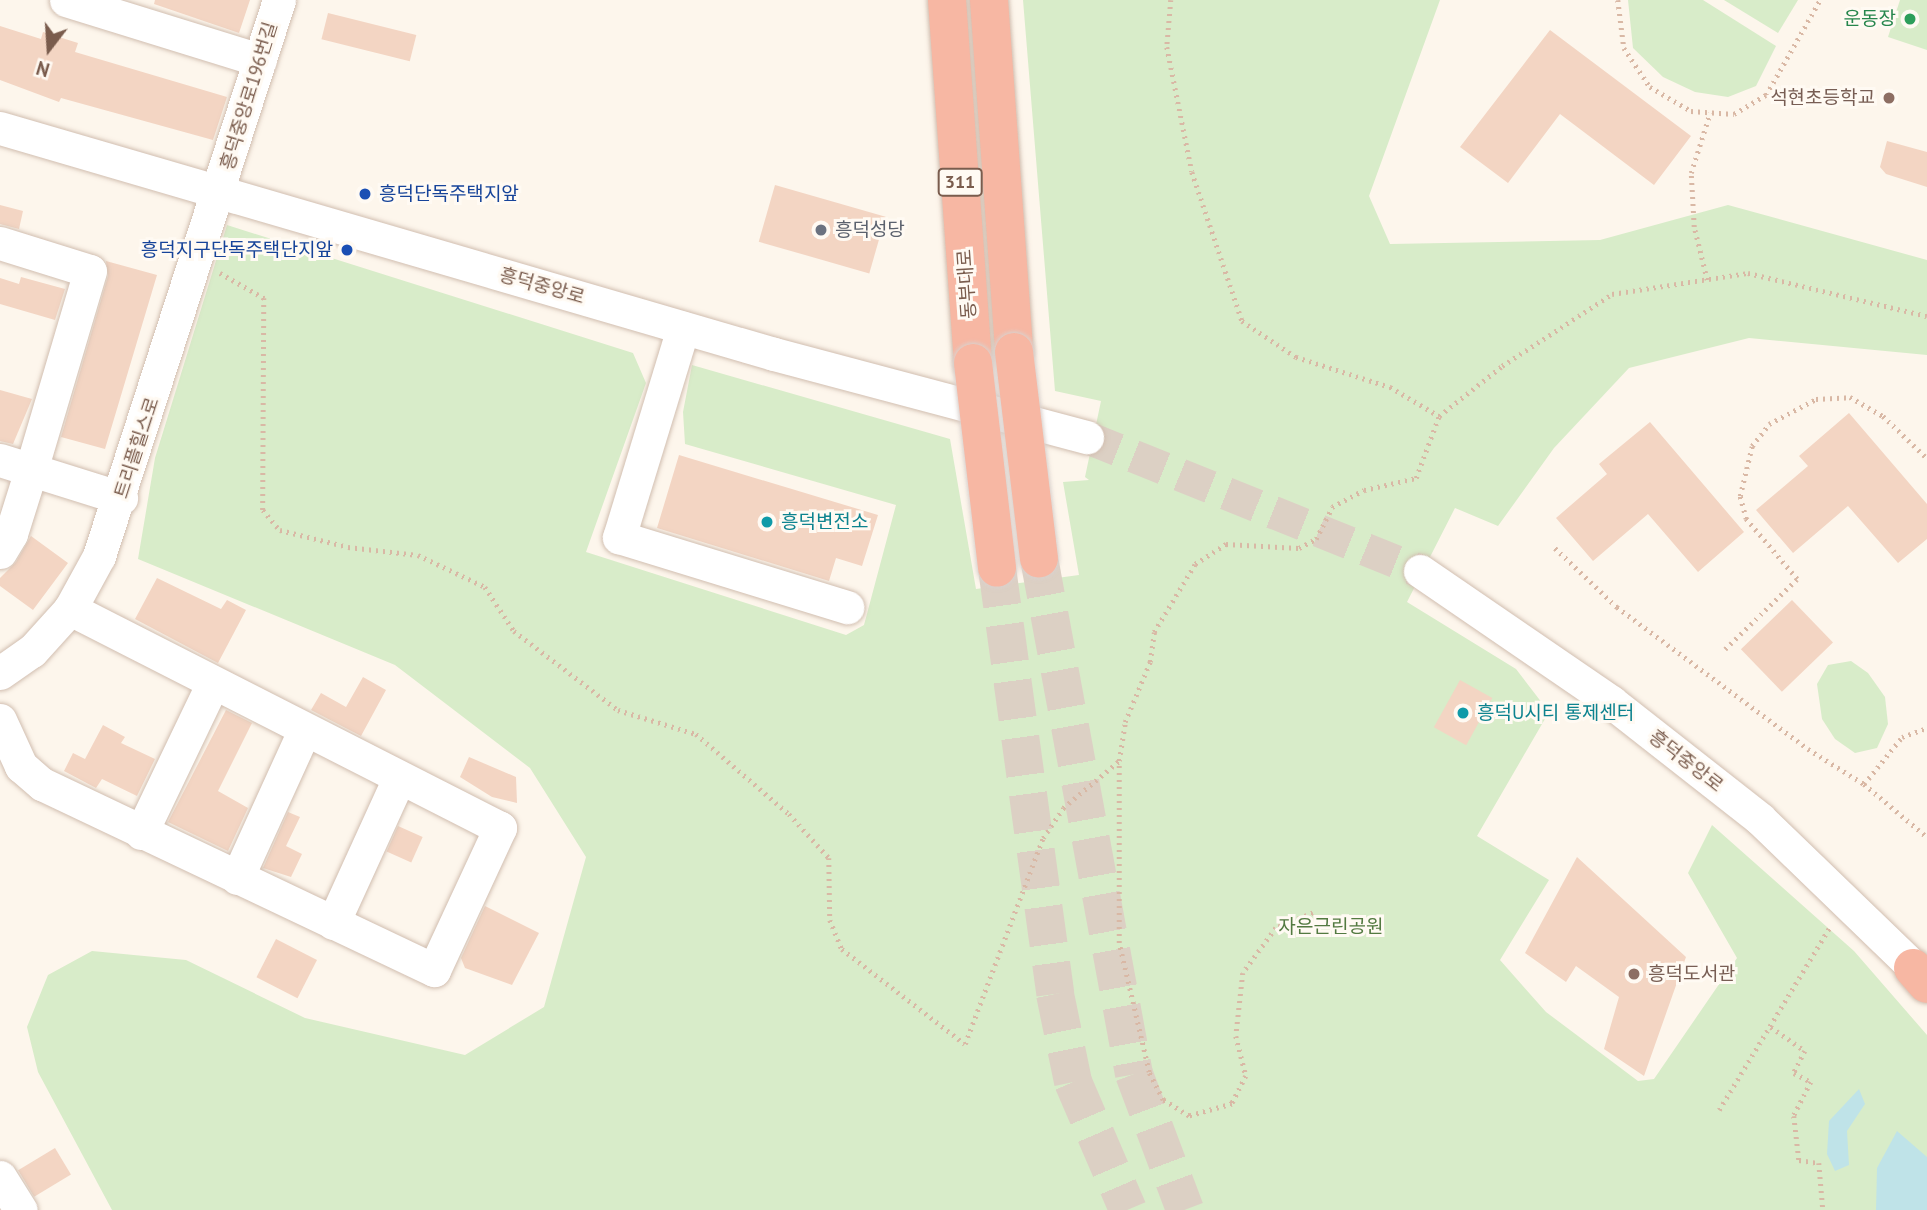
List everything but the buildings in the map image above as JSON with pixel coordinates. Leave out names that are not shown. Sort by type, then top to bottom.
[{"type":"highway","name":"동부대로","points":[[947,0],[973,363],[997,568]]},
{"type":"highway","name":"311","points":[[989,0],[1014,352],[1039,558]]},
{"type":"street","points":[[66,0],[260,60]]},
{"type":"street","name":"흥덕중앙로196번길","points":[[219,191],[279,0]]},
{"type":"street","name":"흥덕중앙로","points":[[0,128],[683,328],[1087,437]]},
{"type":"street","name":"트리플힐스로","points":[[0,673],[32,651],[70,609],[99,556],[121,498],[219,191]]},
{"type":"street","points":[[0,243],[90,271],[11,534],[0,552]]},
{"type":"street","points":[[683,328],[619,537],[847,607]]},
{"type":"street","points":[[0,460],[121,498]]},
{"type":"street","name":"흥덕중앙로","points":[[1420,572],[1611,702],[1760,819],[1924,977]]},
{"type":"street","points":[[0,720],[21,766],[43,784],[141,833],[435,970],[500,828],[212,685],[70,609]]},
{"type":"street","points":[[141,833],[212,685]]},
{"type":"street","points":[[237,878],[303,731]]},
{"type":"street","points":[[333,923],[399,778]]},
{"type":"street","points":[[0,1177],[21,1210]]},
{"type":"path","points":[[1171,0],[1167,47],[1192,173],[1242,321],[1296,357],[1390,387],[1439,416]]},
{"type":"path","points":[[1618,0],[1624,48],[1650,87],[1691,111],[1734,114],[1766,95],[1820,0]]},
{"type":"path","points":[[1707,280],[1693,227],[1691,173],[1710,113]]},
{"type":"path","points":[[196,262],[264,298],[263,510],[280,530],[348,547],[418,555],[485,587],[514,632],[618,710],[696,734],[789,814],[829,858],[830,920],[842,949],[965,1044],[1043,838],[1063,808],[1119,761]]},
{"type":"path","points":[[1313,913],[1276,928],[1243,973],[1236,1036],[1246,1076],[1232,1104],[1189,1116],[1163,1100],[1149,1072],[1119,943],[1119,761],[1125,722],[1138,682],[1150,662],[1154,632],[1195,564],[1226,544],[1299,548],[1316,539],[1332,507],[1364,490],[1416,478],[1439,416],[1502,366],[1612,294],[1748,273],[1927,316]]},
{"type":"path","points":[[1725,649],[1797,579],[1746,519],[1740,496],[1752,446],[1769,424],[1816,399],[1850,397],[1883,416],[1927,458]]},
{"type":"path","points":[[1555,548],[1617,607],[1808,748],[1864,784],[1927,837]]},
{"type":"path","points":[[1864,784],[1902,737],[1927,728]]},
{"type":"path","points":[[1719,1110],[1845,902]]},
{"type":"path","points":[[1771,1027],[1805,1051],[1794,1073],[1811,1082],[1794,1116],[1796,1138],[1799,1160],[1819,1163],[1823,1210]]},
{"type":"green space","name":"자은근린공원","points":[[1023,0],[1440,0],[1369,196],[1390,244],[1600,240],[1728,205],[1927,260],[1927,355],[1749,338],[1629,368],[1554,448],[1498,526],[1455,508],[1407,602],[1516,669],[1549,712],[1477,836],[1549,880],[1500,960],[1546,1012],[1638,1081],[1654,1079],[1737,958],[1688,873],[1712,825],[1854,951],[1927,1035],[1927,1210],[112,1210],[38,1072],[27,1027],[48,975],[92,951],[186,960],[305,1018],[465,1055],[544,1007],[586,857],[530,768],[395,665],[138,559],[155,458],[227,225],[633,353],[646,383],[586,552],[846,635],[864,625],[896,505],[685,444],[683,412],[692,365],[950,439],[976,589],[1079,575],[1063,482],[1089,480],[1085,477],[1101,401],[1055,391]]},
{"type":"green space","points":[[1628,0],[1703,0],[1776,46],[1756,86],[1728,97],[1695,92],[1663,77],[1633,48]]},
{"type":"green space","points":[[1724,0],[1798,0],[1778,33]]},
{"type":"green space","name":"운동장","points":[[1900,0],[1927,0],[1927,50],[1888,37]]},
{"type":"green space","points":[[1851,661],[1868,673],[1885,697],[1888,724],[1877,748],[1855,753],[1835,739],[1822,719],[1817,684],[1828,665]]},
{"type":"water","points":[[1859,1089],[1865,1104],[1847,1131],[1849,1165],[1835,1171],[1827,1154],[1829,1121]]},
{"type":"water","points":[[1897,1131],[1927,1157],[1927,1210],[1876,1210],[1877,1168]]},
{"type":"tunnel","points":[[1087,437],[1420,571]]},
{"type":"tunnel","points":[[1039,558],[1134,1074],[1185,1210]]},
{"type":"tunnel","points":[[997,568],[1055,994],[1073,1082],[1128,1210]]},
{"type":"place","name":"운동장","points":[[1910,19]]},
{"type":"place","name":"석현초등학교","points":[[1889,98]]},
{"type":"place","name":"흥덕단독주택지앞","points":[[365,194]]},
{"type":"place","name":"흥덕성당","points":[[821,230]]},
{"type":"place","name":"흥덕지구단독주택단지앞","points":[[347,250]]},
{"type":"place","name":"흥덕변전소","points":[[767,522]]},
{"type":"place","name":"흥덕U시티 통제센터","points":[[1463,713]]},
{"type":"place","name":"흥덕도서관","points":[[1634,974]]}]
